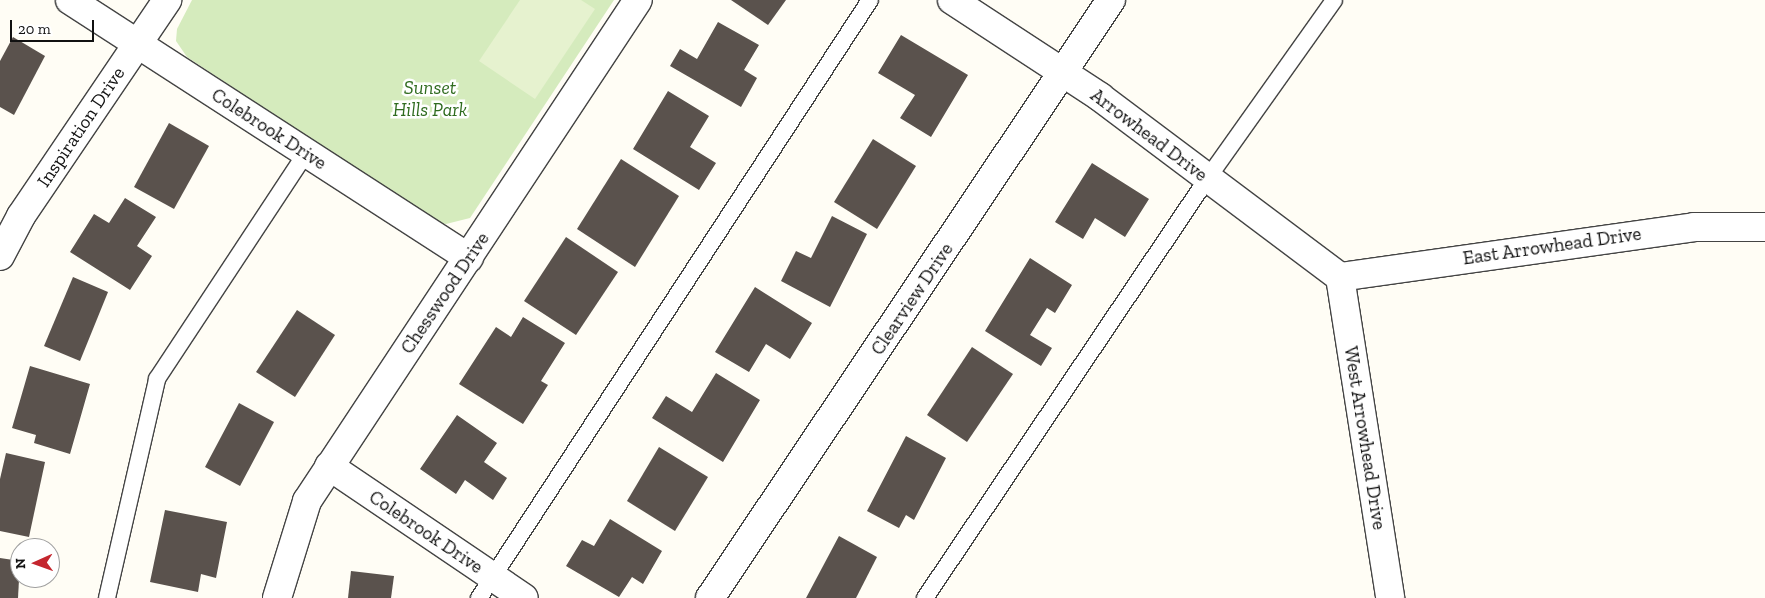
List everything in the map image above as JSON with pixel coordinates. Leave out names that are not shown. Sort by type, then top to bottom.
[{"type":"street","name":"Colebrook Drive","points":[[70,0],[469,258]]},
{"type":"street","name":"Inspiration Drive","points":[[0,256],[21,216],[167,0]]},
{"type":"street","name":"Chesswood Drive","points":[[278,598],[307,501],[638,0]]},
{"type":"street","name":"Arrowhead Drive","points":[[952,0],[1064,73],[1340,277]]},
{"type":"street","name":"Clearview Drive","points":[[710,598],[1064,73],[1111,0]]},
{"type":"street","name":"East Arrowhead Drive","points":[[1340,277],[1694,227],[1765,227]]},
{"type":"street","name":"West Arrowhead Drive","points":[[1340,277],[1390,598]]},
{"type":"street","name":"Colebrook Drive","points":[[329,466],[485,587],[524,598]]},
{"type":"lane","points":[[485,587],[870,0]]},
{"type":"lane","points":[[925,598],[1207,179],[1334,0]]},
{"type":"lane","points":[[107,598],[157,379],[306,153]]},
{"type":"green space","name":"Sunset Hills Park","points":[[192,0],[614,0],[470,218],[446,224],[438,223],[187,57],[176,41],[177,29]]},
{"type":"green space","points":[[520,0],[581,0],[595,9],[535,99],[479,61]]},
{"type":"building","points":[[731,0],[786,0],[768,25]]},
{"type":"building","points":[[718,22],[759,45],[744,70],[757,78],[741,107],[670,66],[680,49],[697,59]]},
{"type":"building","points":[[901,35],[968,75],[931,137],[900,118],[915,95],[878,73]]},
{"type":"building","points":[[13,37],[45,56],[14,115],[0,107],[0,61]]},
{"type":"building","points":[[668,91],[709,116],[690,147],[716,163],[699,190],[633,149]]},
{"type":"building","points":[[169,123],[209,146],[174,209],[134,187]]},
{"type":"building","points":[[873,139],[916,166],[877,229],[834,202]]},
{"type":"building","points":[[621,159],[679,196],[635,267],[577,229]]},
{"type":"building","points":[[1092,163],[1149,199],[1125,237],[1095,218],[1083,239],[1055,222]]},
{"type":"building","points":[[125,198],[156,217],[137,246],[152,256],[130,290],[70,252],[94,214],[109,223]]},
{"type":"building","points":[[832,216],[867,234],[830,307],[781,281],[796,251],[811,258]]},
{"type":"building","points":[[566,237],[618,272],[576,335],[524,301]]},
{"type":"building","points":[[1030,258],[1072,285],[1055,313],[1047,308],[1030,335],[1052,348],[1041,366],[985,331]]},
{"type":"building","points":[[73,277],[108,292],[80,361],[44,346]]},
{"type":"building","points":[[755,287],[812,323],[790,359],[766,344],[749,372],[715,352]]},
{"type":"building","points":[[297,310],[335,335],[295,397],[256,372]]},
{"type":"building","points":[[523,317],[565,343],[541,381],[548,385],[523,424],[459,384],[496,327],[511,337]]},
{"type":"building","points":[[972,347],[1013,374],[967,442],[927,415]]},
{"type":"building","points":[[30,366],[90,384],[70,454],[34,443],[36,435],[12,428]]},
{"type":"building","points":[[716,373],[760,400],[723,462],[652,418],[666,396],[692,412]]},
{"type":"building","points":[[239,403],[274,422],[240,486],[205,467]]},
{"type":"building","points":[[457,415],[497,443],[484,462],[507,478],[493,500],[465,480],[456,494],[420,469]]},
{"type":"building","points":[[906,436],[946,458],[914,520],[906,515],[899,528],[867,511]]},
{"type":"building","points":[[659,447],[708,477],[675,531],[627,501]]},
{"type":"building","points":[[6,453],[45,462],[29,537],[0,531],[0,479]]},
{"type":"building","points":[[165,510],[227,522],[216,578],[201,574],[198,592],[150,582]]},
{"type":"building","points":[[610,519],[662,551],[643,584],[632,577],[619,597],[566,566],[582,540],[594,546]]},
{"type":"building","points":[[839,536],[877,557],[856,598],[806,598]]},
{"type":"building","points":[[0,558],[10,560],[10,588],[19,588],[18,598],[0,598]]},
{"type":"building","points":[[351,571],[394,576],[391,598],[348,598]]}]
